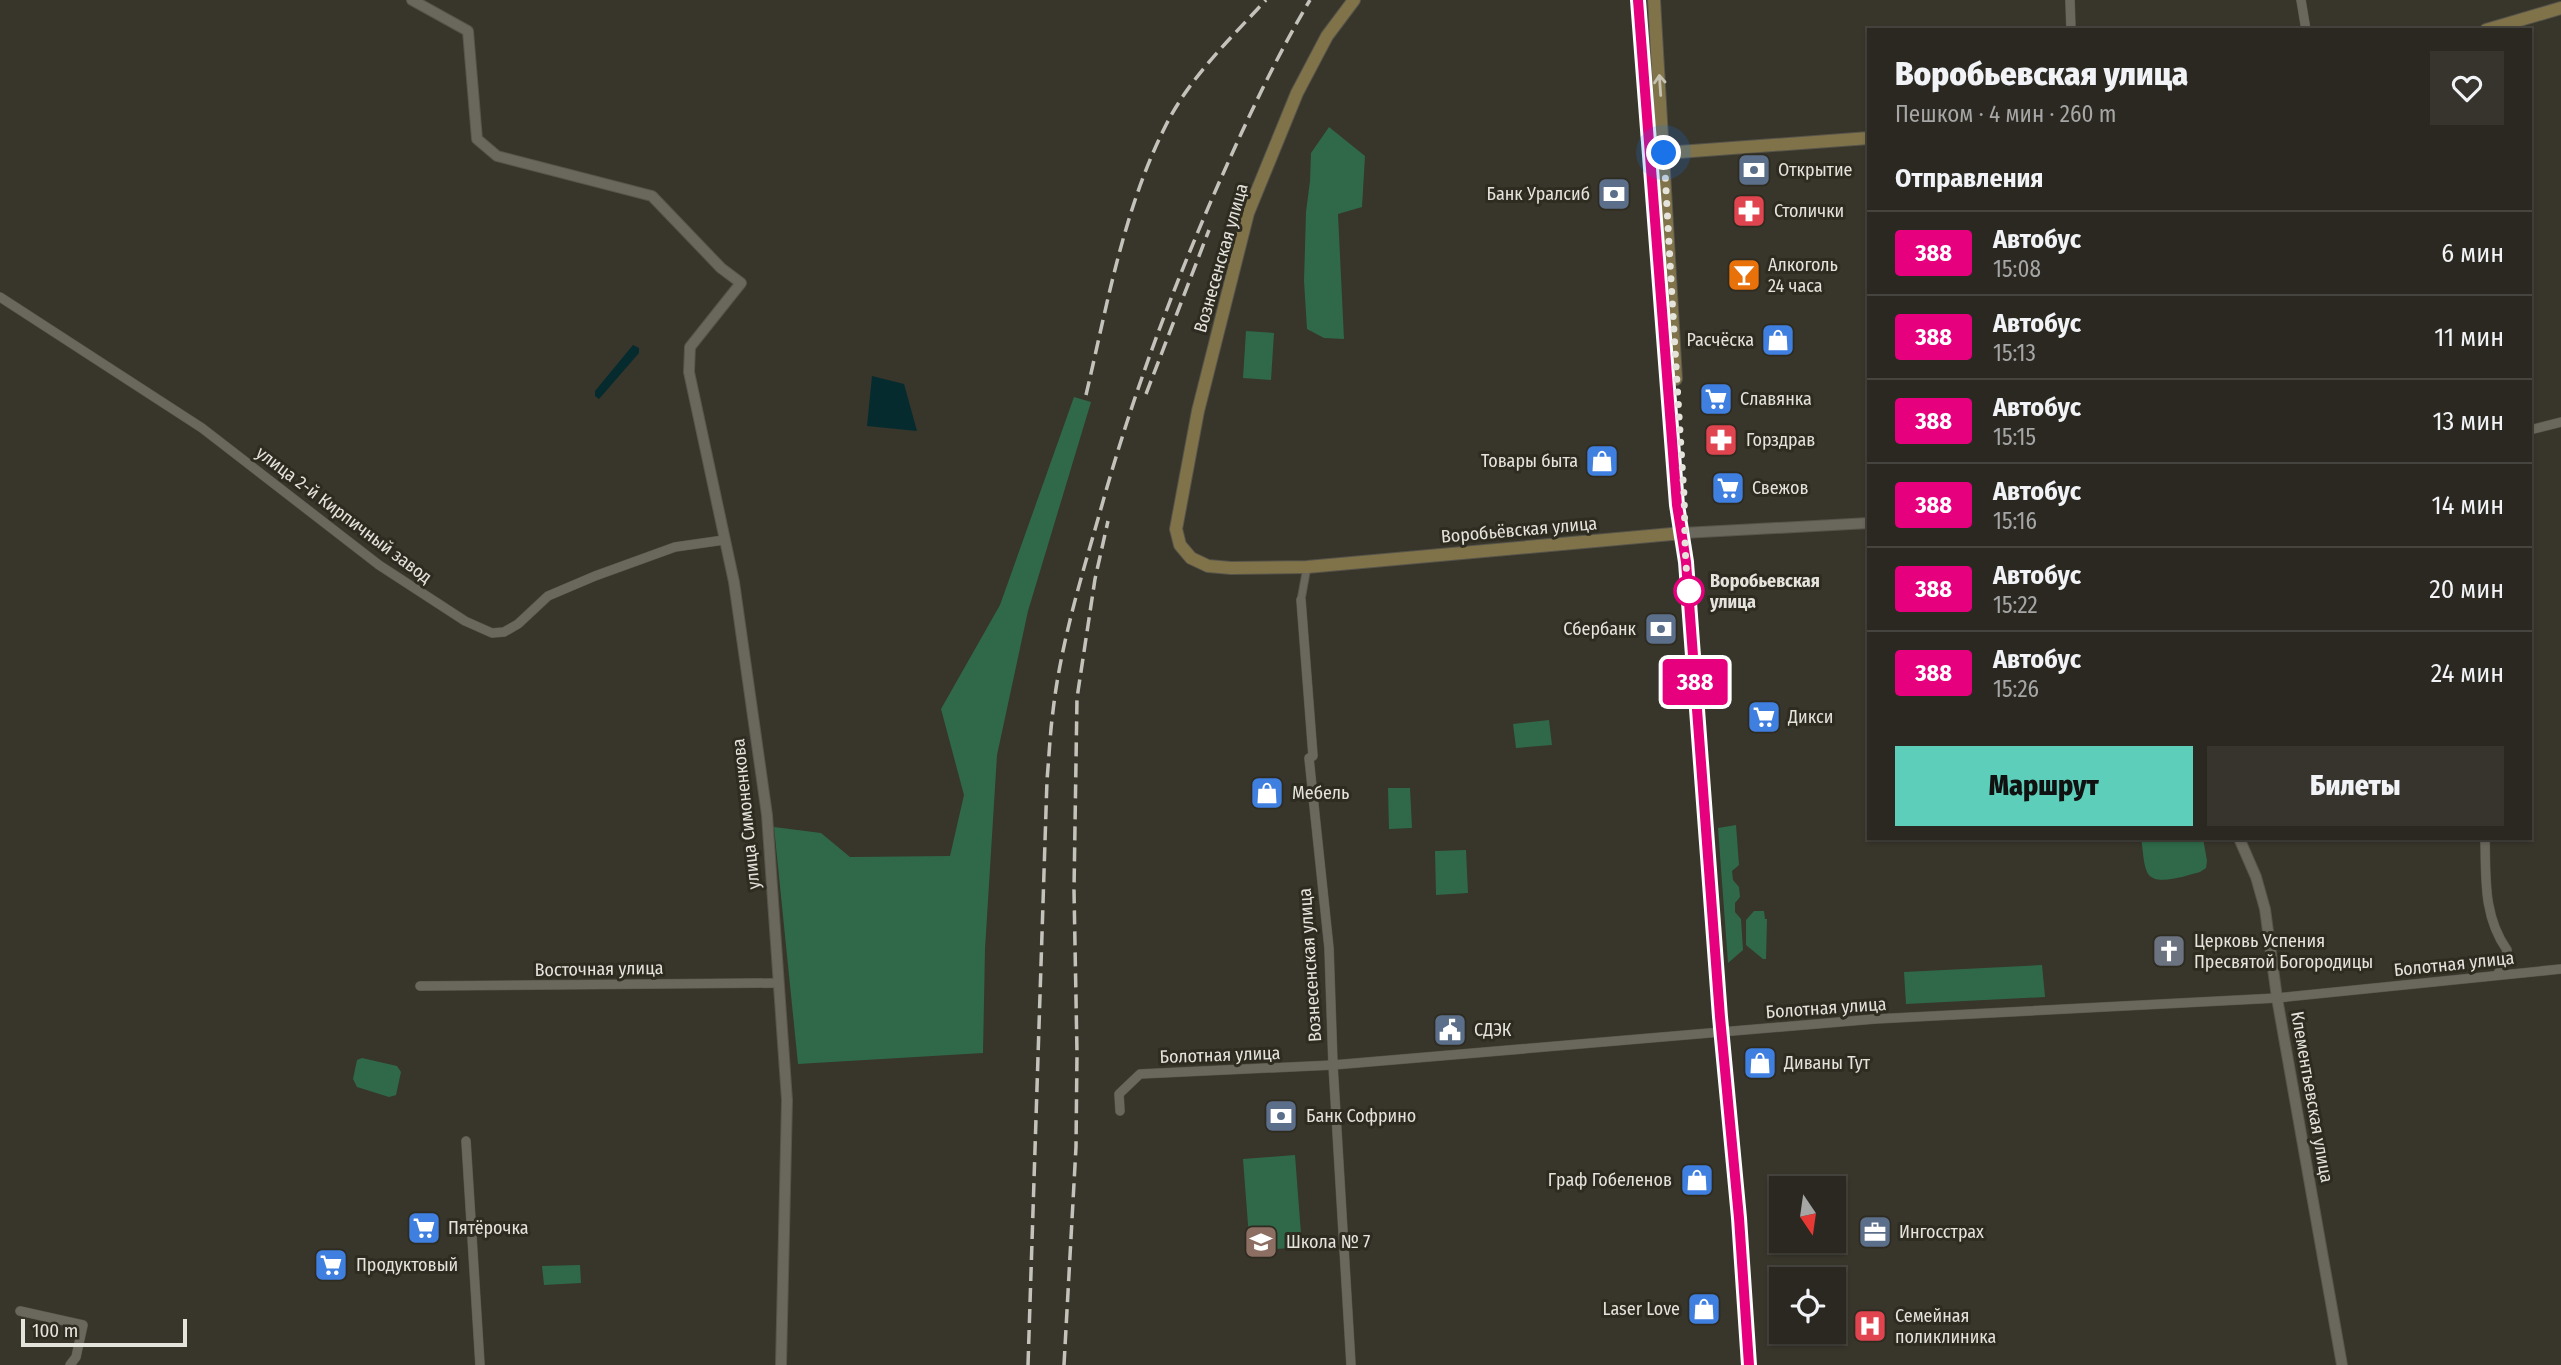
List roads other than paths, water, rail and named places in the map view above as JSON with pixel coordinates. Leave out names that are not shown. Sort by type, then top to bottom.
[{"type":"main road","name":"Вознесенская улица","points":[[1180,545],[1175,529],[1198,411],[1248,213],[1297,93],[1327,36],[1354,0]]},
{"type":"main road","points":[[1638,0],[1749,1365]]},
{"type":"main road","points":[[1654,0],[1685,505],[1683,533]]},
{"type":"main road","points":[[2493,28],[2561,8]]},
{"type":"main road","points":[[1664,153],[1867,138]]},
{"type":"main road","name":"Воробьёвская улица","points":[[1180,545],[1191,558],[1208,566],[1307,567],[1683,533]]},
{"type":"street","name":"улица Симоненкова","points":[[412,0],[468,32],[477,139],[497,156],[652,196],[721,268],[741,283],[690,347],[689,372],[734,582],[767,815],[787,1100],[781,1365]]},
{"type":"street","points":[[2070,0],[2071,28]]},
{"type":"street","points":[[2301,0],[2306,28]]},
{"type":"street","name":"улица 2-й Кирпичный завод","points":[[2,298],[202,428],[379,565],[465,621],[492,632],[504,632],[518,624],[548,596],[595,576],[675,547],[724,540]]},
{"type":"street","points":[[2532,429],[2561,422]]},
{"type":"street","name":"Воробьёвская улица","points":[[1683,533],[1867,523]]},
{"type":"street","name":"Вознесенская улица","points":[[1307,567],[1300,600],[1313,756],[1309,758],[1329,948],[1351,1365]]},
{"type":"street","name":"Клементьевская улица","points":[[2240,840],[2256,877],[2264,909],[2277,999],[2342,1365]]},
{"type":"street","points":[[2485,840],[2486,891],[2495,933],[2507,950],[2505,962],[2497,975]]},
{"type":"street","name":"Болотная улица","points":[[1120,1111],[1119,1094],[1140,1074],[1334,1065],[1875,1019],[2277,999],[2561,969]]},
{"type":"street","name":"Восточная улица","points":[[420,986],[778,983]]},
{"type":"street","points":[[466,1141],[480,1365]]},
{"type":"street","points":[[20,1311],[83,1325],[76,1357],[70,1365]]},
{"type":"water","points":[[633,345],[639,348],[639,353],[599,399],[595,396],[595,391]]},
{"type":"water","points":[[872,376],[904,384],[917,431],[867,426]]},
{"type":"railway","points":[[1086,395],[1127,226],[1137,193],[1164,129],[1197,77],[1266,0]]},
{"type":"railway","points":[[1028,1365],[1047,780],[1061,659],[1080,581],[1114,464],[1169,303],[1239,138],[1310,0]]},
{"type":"railway","points":[[1146,394],[1209,230]]},
{"type":"railway","points":[[1064,1365],[1076,1147],[1074,890],[1077,698],[1095,579],[1108,521]]},
{"type":"place","name":"Открытие","points":[[1754,170]]},
{"type":"place","name":"Банк Уралсиб","points":[[1614,194]]},
{"type":"place","name":"Столички","points":[[1749,211]]},
{"type":"place","name":"Алкоголь 24 часа","points":[[1744,275]]},
{"type":"place","name":"Расчёска","points":[[1778,340]]},
{"type":"place","name":"Славянка","points":[[1716,399]]},
{"type":"place","name":"Горздрав","points":[[1721,440]]},
{"type":"place","name":"Товары быта","points":[[1602,461]]},
{"type":"place","name":"Свежов","points":[[1728,488]]},
{"type":"place","name":"Воробьевская улица","points":[[1689,591]]},
{"type":"place","name":"Сбербанк","points":[[1661,629]]},
{"type":"place","name":"Дикси","points":[[1764,717]]},
{"type":"place","name":"Мебель","points":[[1267,793]]},
{"type":"place","name":"Церковь Успения Пресвятой Богородицы","points":[[2169,951]]},
{"type":"place","name":"СДЭК","points":[[1450,1030]]},
{"type":"place","name":"Диваны Тут","points":[[1760,1063]]},
{"type":"place","name":"Банк Софрино","points":[[1281,1116]]},
{"type":"place","name":"Граф Гобеленов","points":[[1697,1180]]},
{"type":"place","name":"Пятёрочка","points":[[424,1228]]},
{"type":"place","name":"Ингосстрах","points":[[1875,1232]]},
{"type":"place","name":"Школа № 7","points":[[1261,1242]]},
{"type":"place","name":"Продуктовый","points":[[331,1265]]},
{"type":"place","name":"Laser Love","points":[[1704,1309]]},
{"type":"place","name":"Семейная поликлиника","points":[[1870,1326]]}]
